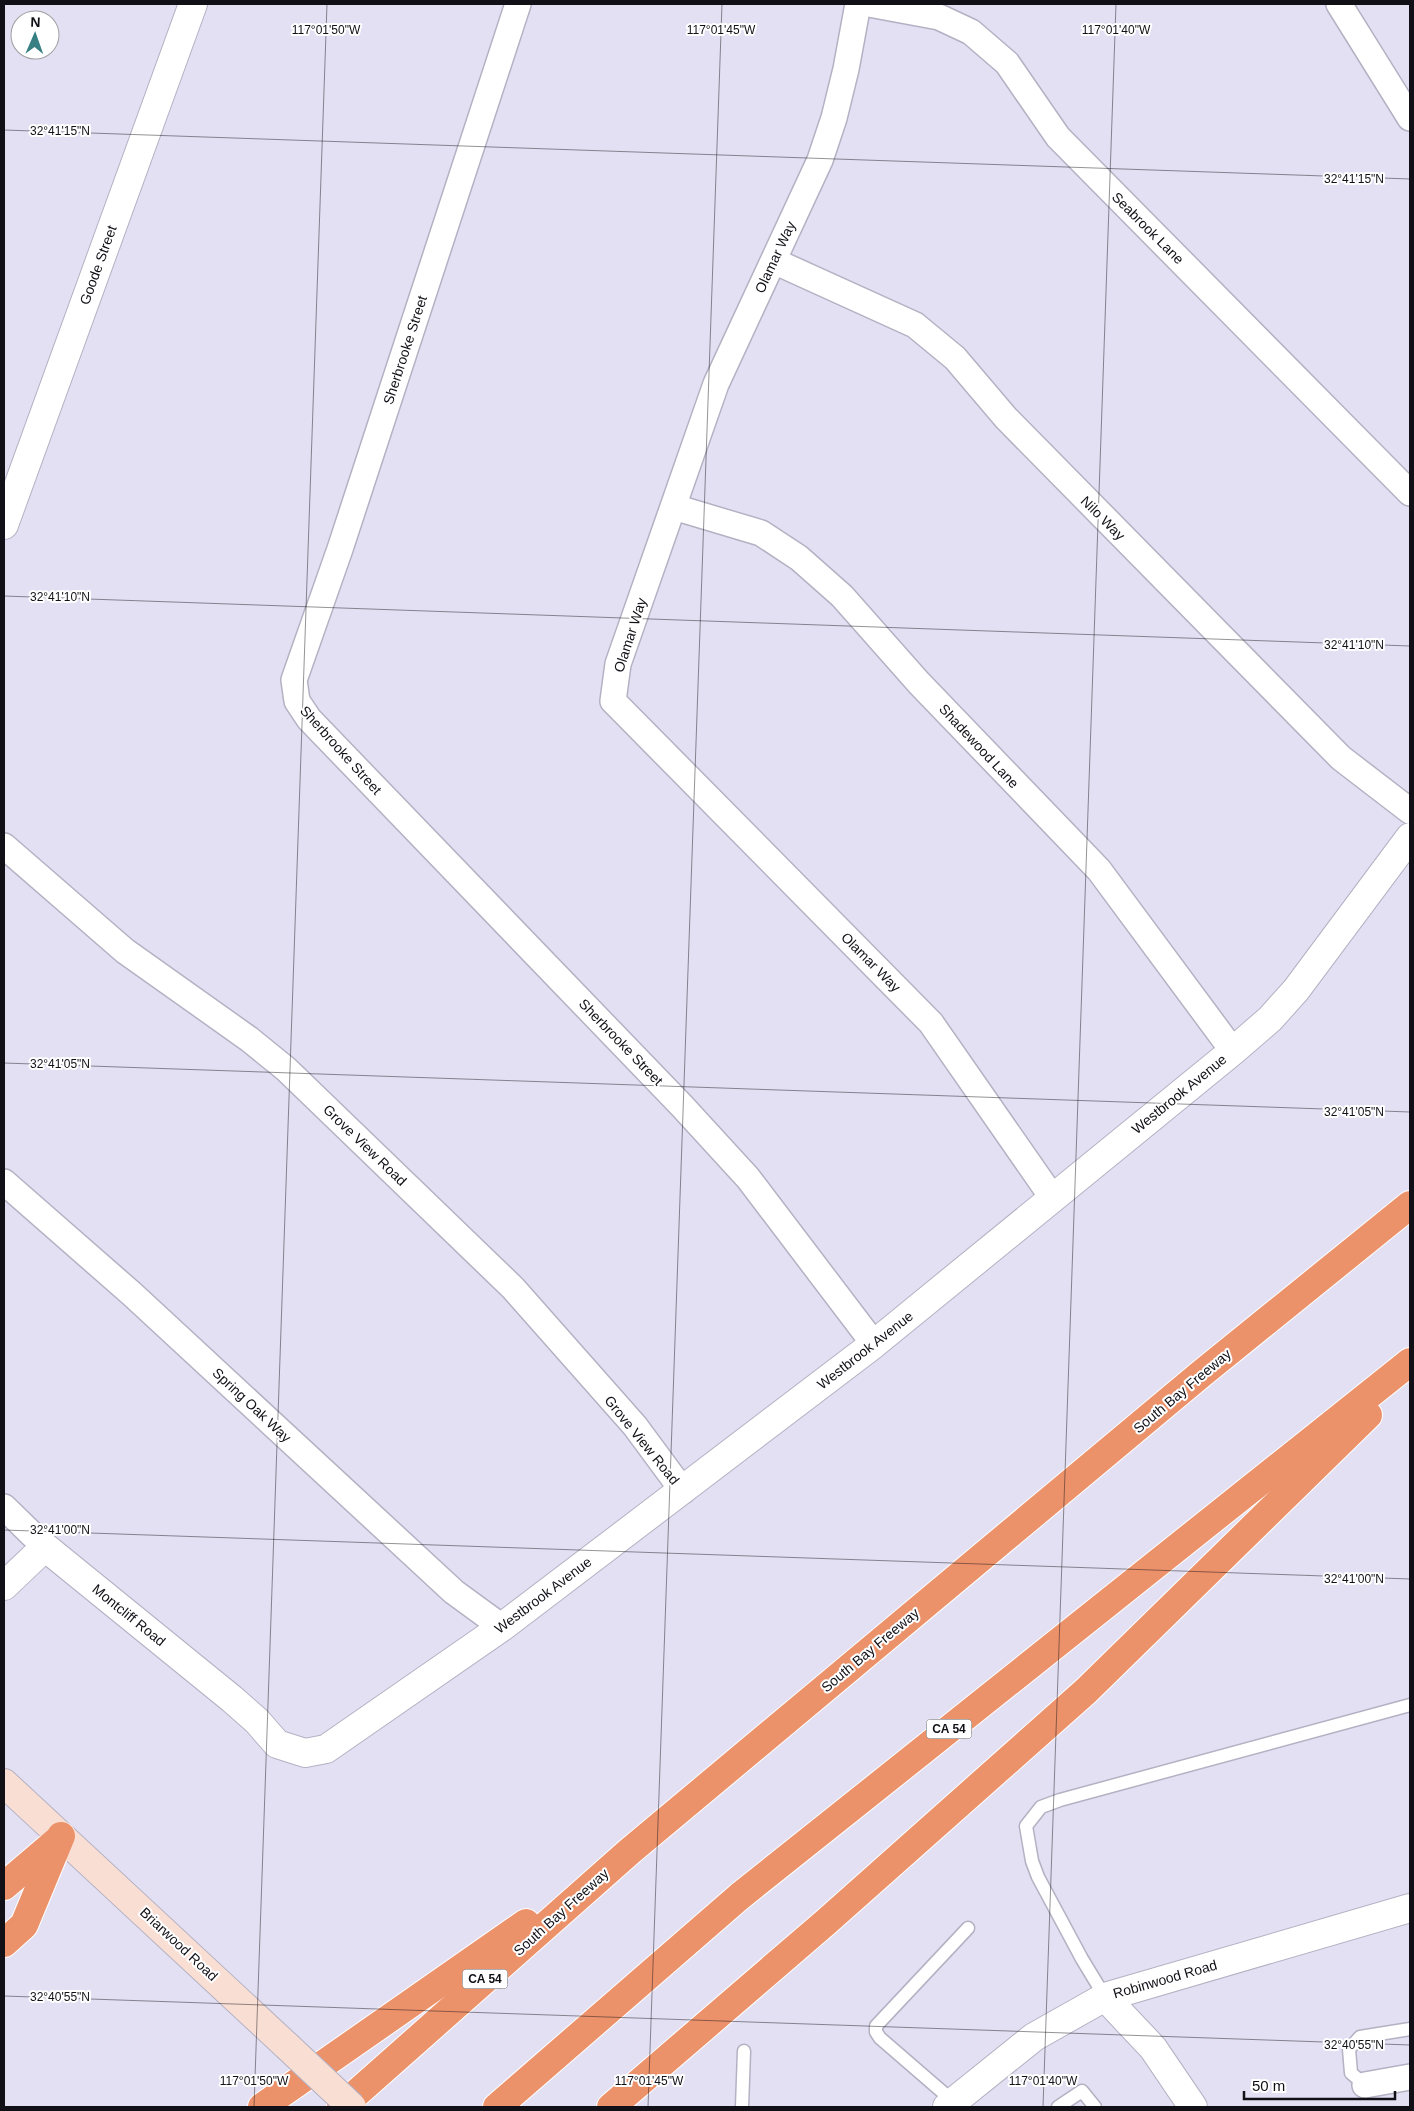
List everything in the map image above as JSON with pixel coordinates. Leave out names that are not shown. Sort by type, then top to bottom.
[{"type":"highway","name":"South Bay Freeway","points":[[341,2107],[630,1851],[1201,1374],[1410,1205]]},
{"type":"highway","name":"CA 54","points":[[497,2107],[740,1896],[1410,1362]]},
{"type":"highway","points":[[611,2107],[833,1916],[1086,1691],[1410,1374]]},
{"type":"highway","points":[[4,1886],[61,1836]]},
{"type":"highway","points":[[4,1943],[24,1925],[61,1836]]},
{"type":"highway","points":[[262,2107],[630,1851]]},
{"type":"main road","name":"Briarwood Road","points":[[4,1783],[352,2107]]},
{"type":"street","name":"Goode Street","points":[[4,526],[193,4]]},
{"type":"street","name":"Sherbrooke Street","points":[[518,4],[328,583],[294,680],[297,701],[309,719],[682,1106],[748,1178],[874,1344]]},
{"type":"street","name":"Olamar Way","points":[[858,4],[834,118],[820,160],[716,384],[618,664],[613,701],[931,1022],[1052,1197]]},
{"type":"street","name":"Seabrook Lane","points":[[868,4],[939,17],[971,32],[1007,63],[1058,137],[1410,492]]},
{"type":"street","points":[[1339,4],[1410,118]]},
{"type":"street","name":"Nilo Way","points":[[774,260],[915,325],[955,358],[1006,418],[1341,758],[1410,811]]},
{"type":"street","name":"Shadewood Lane","points":[[674,507],[762,533],[799,558],[837,591],[919,682],[1099,870],[1233,1051]]},
{"type":"street","name":"Westbrook Avenue","points":[[257,1721],[277,1744],[305,1752],[326,1749],[502,1627],[683,1491],[874,1344],[1270,1019],[1296,990],[1410,837]]},
{"type":"street","name":"Grove View Road","points":[[4,846],[125,951],[249,1039],[286,1069],[513,1288],[635,1426],[683,1491]]},
{"type":"street","name":"Spring Oak Way","points":[[4,1182],[132,1294],[454,1592],[502,1627]]},
{"type":"street","name":"Montcliff Road","points":[[4,1507],[45,1547],[257,1721]]},
{"type":"street","points":[[4,1586],[45,1547]]},
{"type":"street","name":"Robinwood Road","points":[[951,2104],[1034,2037],[1105,1997],[1410,1908]]},
{"type":"street","points":[[1105,1997],[1153,2048],[1193,2107]]},
{"type":"street","points":[[1365,2084],[1410,2076]]},
{"type":"lane","points":[[1105,1997],[1077,1951],[1038,1877],[1032,1861],[1026,1826],[1041,1807],[1060,1800],[1410,1705]]},
{"type":"lane","points":[[951,2104],[880,2038],[876,2026],[968,1928]]},
{"type":"lane","points":[[1365,2084],[1352,2073],[1349,2049],[1360,2037],[1410,2029]]},
{"type":"lane","points":[[742,2107],[744,2051]]},
{"type":"lane","points":[[1058,2107],[1082,2091],[1095,2107]]}]
